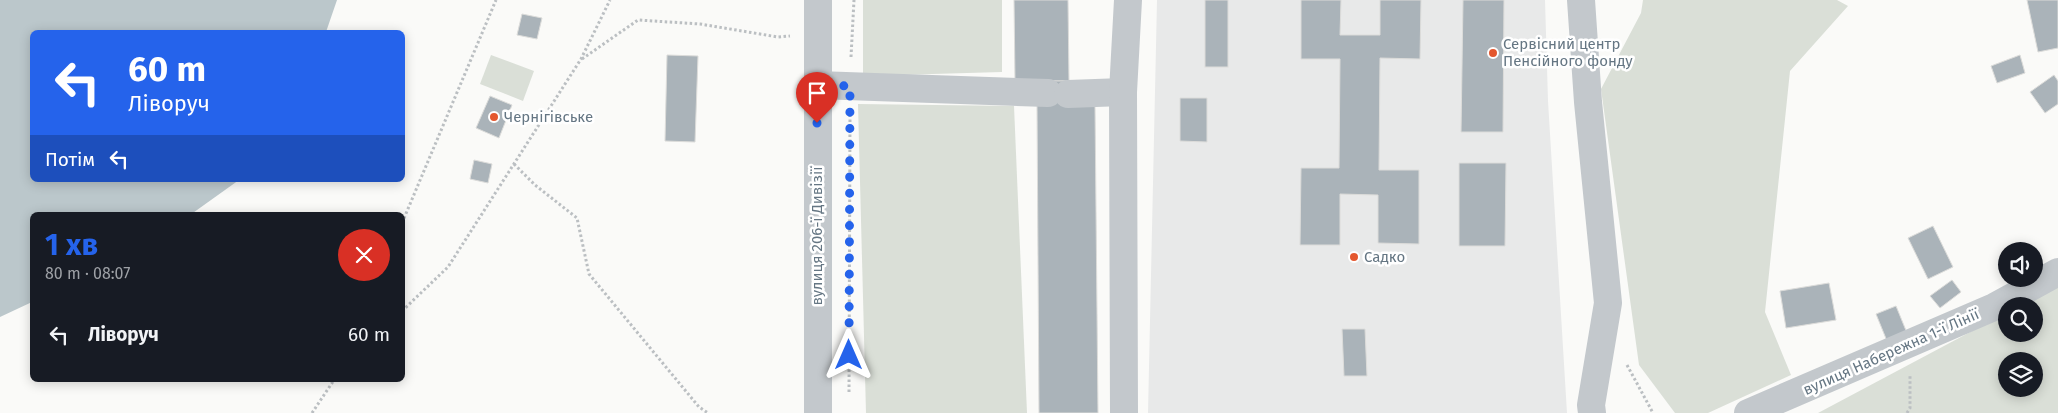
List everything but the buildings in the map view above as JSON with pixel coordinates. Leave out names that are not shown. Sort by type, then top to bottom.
[{"type":"street","name":"вулиця 206-ї Дивізії","points":[[818,0],[818,413]]},
{"type":"street","points":[[1124,413],[1123,92],[1128,0]]},
{"type":"street","points":[[1581,0],[1588,102],[1608,303],[1591,405],[1592,413]]},
{"type":"street","points":[[817,85],[1058,94],[1123,92]]},
{"type":"street","name":"вулиця Набережна 1-ї Лінії","points":[[1748,413],[1994,307],[2058,272]]},
{"type":"path","points":[[405,216],[496,0]]},
{"type":"path","points":[[405,308],[448,267],[582,59],[610,0]]},
{"type":"path","points":[[849,392],[850,86],[854,0]]},
{"type":"path","points":[[582,59],[638,20],[700,24],[778,37],[818,33]]},
{"type":"path","points":[[514,164],[535,185],[577,218],[589,274],[699,407],[708,413]]},
{"type":"path","points":[[1907,413],[1910,408],[1909,344]]},
{"type":"path","points":[[312,413],[333,382]]},
{"type":"shaded area","points":[[0,0],[337,0],[327,30],[30,30],[30,182],[236,182],[194,212],[30,212],[30,303],[0,317]]},
{"type":"shaded area","points":[[863,0],[1002,0],[1002,72],[863,76]]},
{"type":"shaded area","name":"Садко","points":[[1157,0],[1545,0],[1548,101],[1567,413],[1148,413]]},
{"type":"shaded area","points":[[1643,0],[1837,0],[1848,6],[1790,71],[1765,312],[1791,375],[1708,413],[1675,413],[1639,365],[1601,89],[1641,13]]},
{"type":"shaded area","points":[[491,55],[534,71],[523,101],[480,84]]},
{"type":"shaded area","points":[[858,104],[1014,106],[1027,413],[866,413]]},
{"type":"shaded area","points":[[2058,286],[2058,413],[1818,413],[1998,317],[1998,342],[2043,342],[2043,297],[2037,297]]},
{"type":"place","name":"Сервісний центр Пенсійного фонду","points":[[1493,53]]},
{"type":"place","name":"Чернігівське","points":[[494,117]]},
{"type":"place","name":"Садко","points":[[1354,257]]},
{"type":"route","points":[[817,123],[817,85],[850,86],[849,355]]}]
